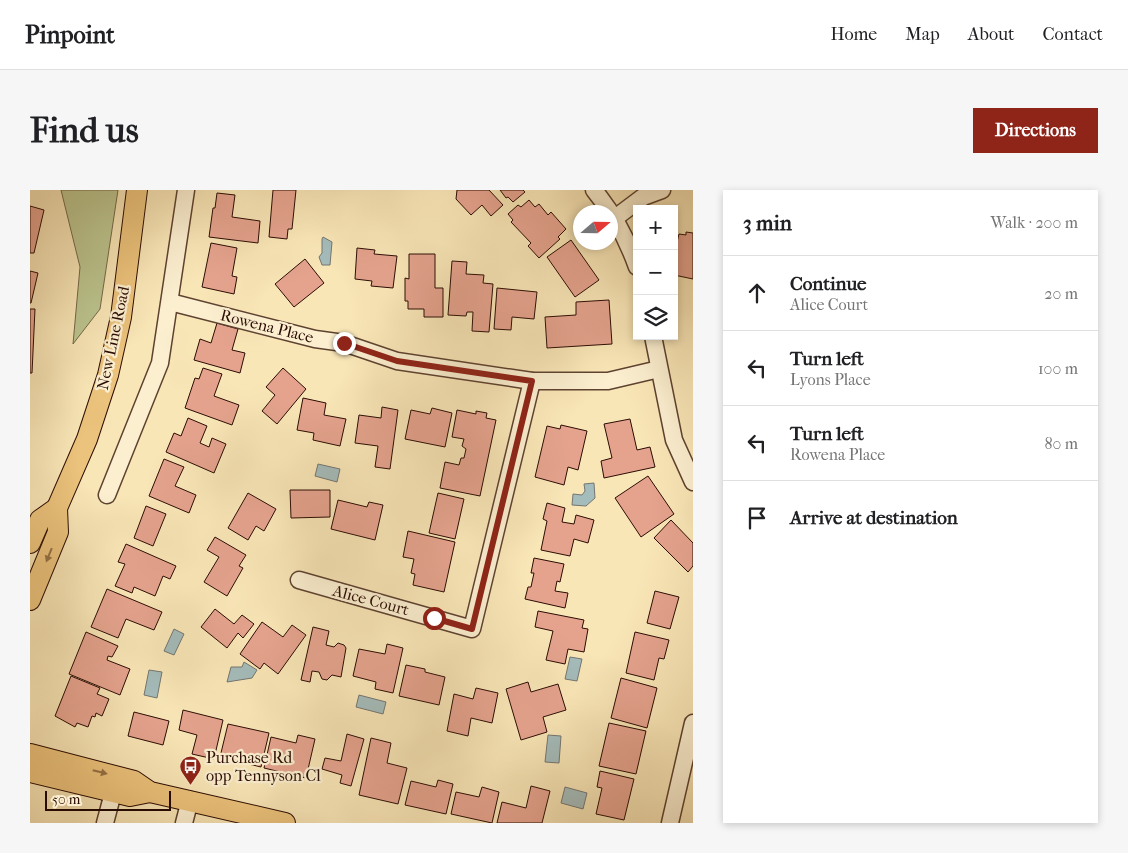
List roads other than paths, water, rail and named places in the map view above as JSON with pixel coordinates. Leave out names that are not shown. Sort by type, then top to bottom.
[{"type":"main road","name":"New Line Road","points":[[30,600],[58,532],[57,508],[87,438],[108,375],[121,317],[137,190]]},
{"type":"main road","name":"New Line Road","points":[[30,543],[40,520],[57,508]]},
{"type":"main road","points":[[30,740],[53,760]]},
{"type":"main road","points":[[30,754],[134,781],[150,792]]},
{"type":"main road","points":[[30,772],[113,793],[130,796],[150,792],[284,823]]},
{"type":"main road","points":[[30,783],[64,780]]},
{"type":"street","points":[[107,495],[160,363],[186,190]]},
{"type":"street","points":[[594,190],[605,205]]},
{"type":"street","points":[[618,216],[643,197],[662,190]]},
{"type":"street","points":[[618,224],[633,256]]},
{"type":"street","name":"Rowena Place","points":[[170,302],[315,339],[344,343],[397,361],[532,381],[608,382],[659,369]]},
{"type":"street","points":[[654,340],[674,440],[693,482]]},
{"type":"street","name":"Alice Court","points":[[299,580],[472,629],[532,381]]},
{"type":"street","points":[[670,823],[693,723]]},
{"type":"street","points":[[105,823],[113,793]]},
{"type":"street","points":[[184,823],[190,800]]},
{"type":"water","points":[[323,237],[332,242],[330,265],[322,265],[319,257],[322,253]]},
{"type":"water","points":[[318,464],[340,469],[337,482],[315,476]]},
{"type":"water","points":[[594,483],[595,498],[586,506],[572,505],[573,494],[582,495],[585,491],[584,484]]},
{"type":"water","points":[[174,629],[184,634],[174,655],[164,651]]},
{"type":"water","points":[[570,657],[582,659],[577,681],[565,679]]},
{"type":"water","points":[[244,662],[257,670],[252,678],[227,682],[231,667],[242,667]]},
{"type":"water","points":[[149,670],[162,672],[157,698],[144,695]]},
{"type":"water","points":[[359,695],[386,702],[383,714],[356,707]]},
{"type":"water","points":[[548,735],[561,736],[559,763],[545,762]]},
{"type":"water","points":[[565,787],[587,793],[583,809],[561,803]]},
{"type":"place","name":"Purchase Rd opp Tennyson Cl","points":[[190,785]]}]
